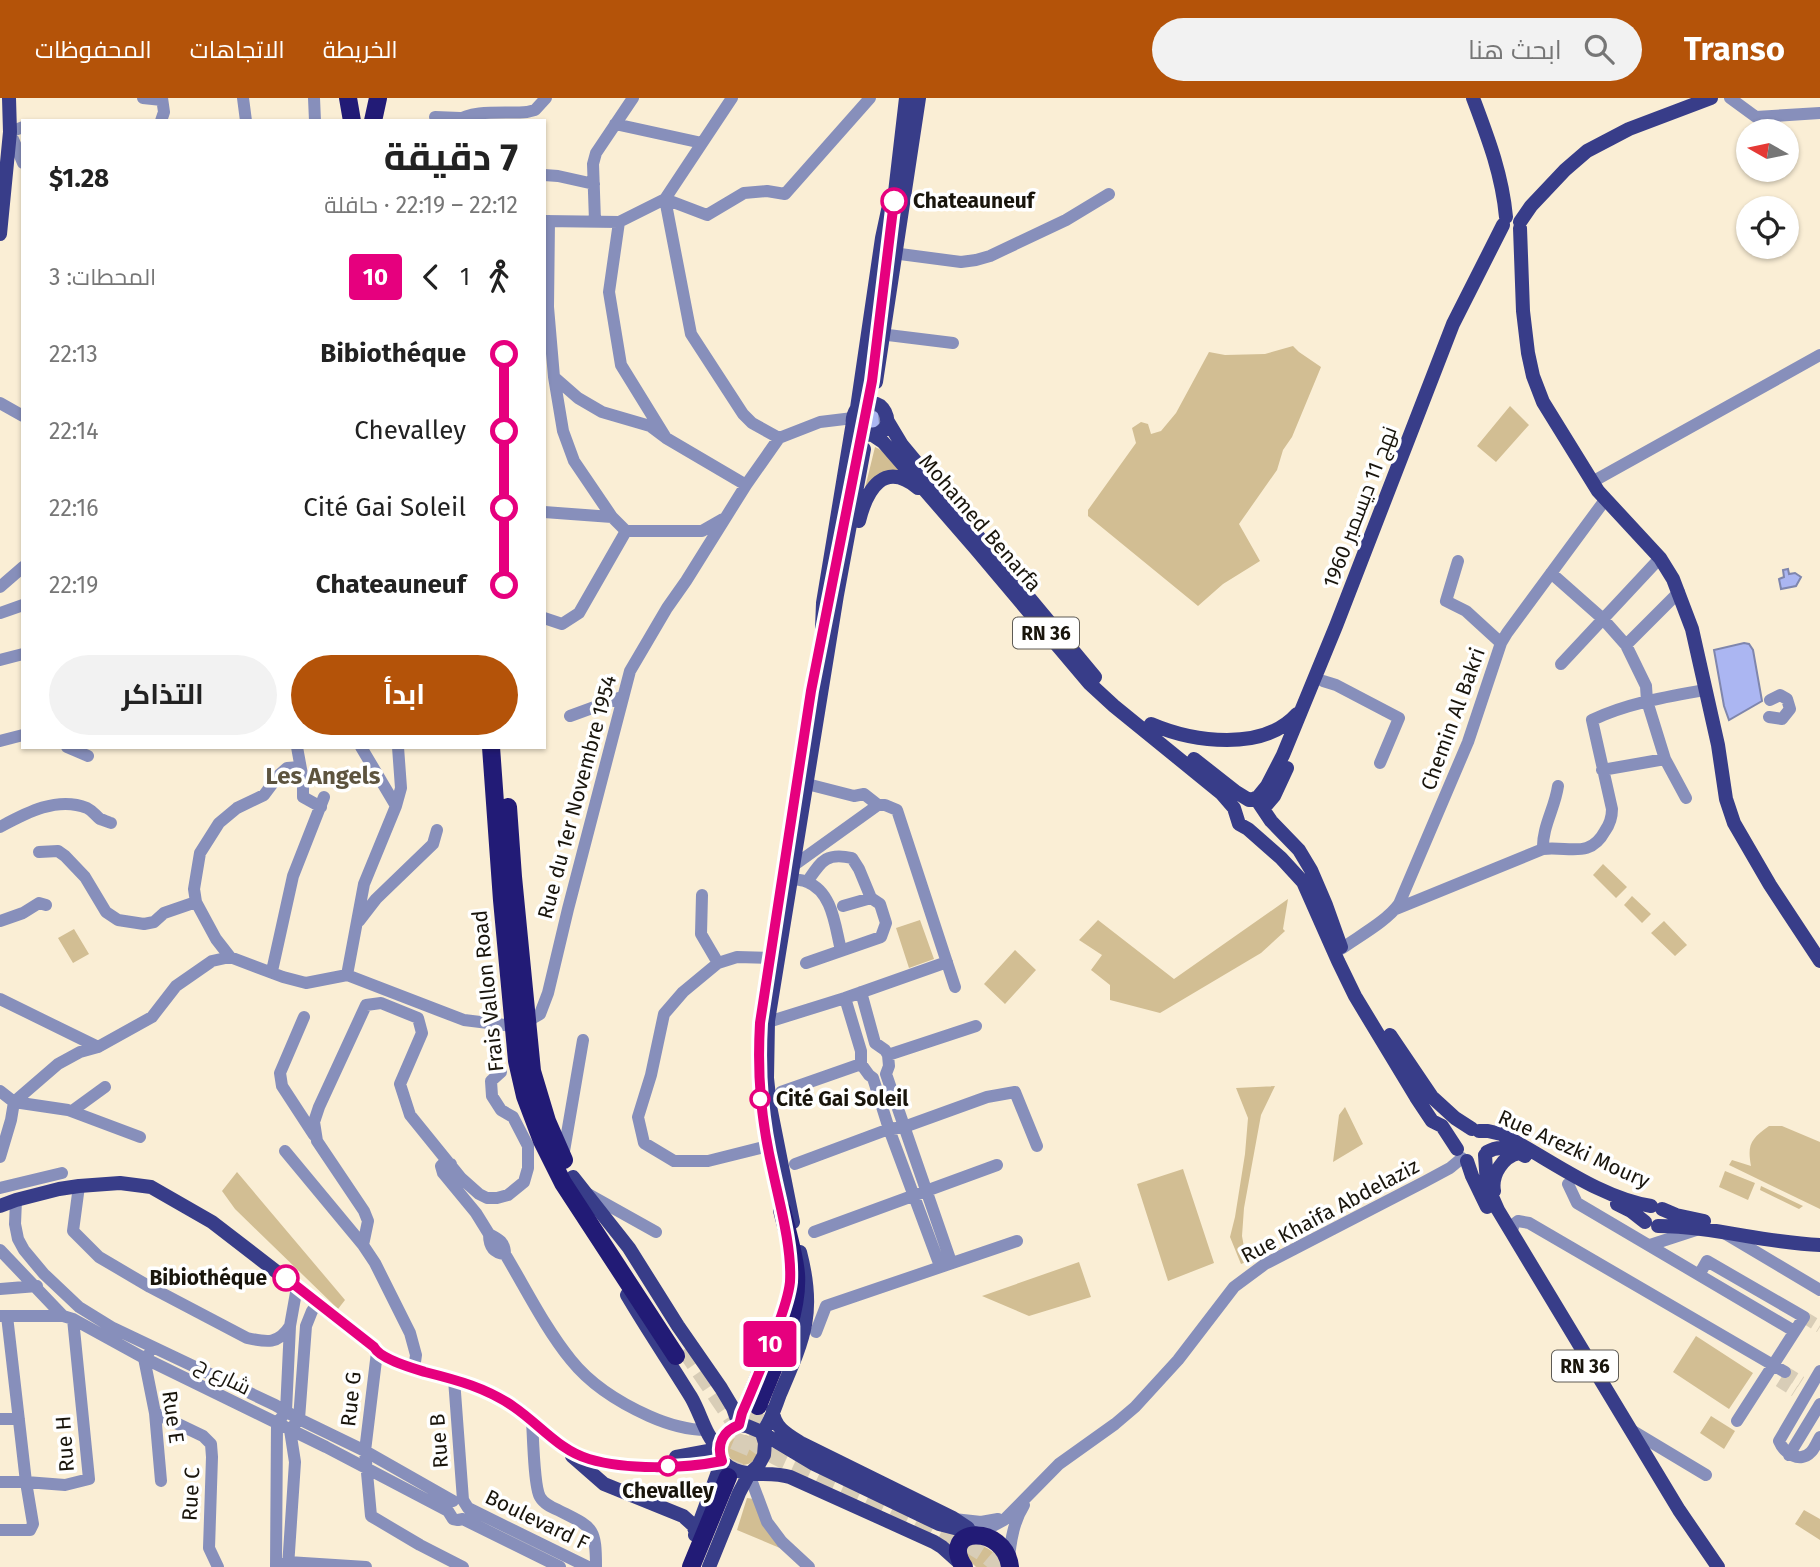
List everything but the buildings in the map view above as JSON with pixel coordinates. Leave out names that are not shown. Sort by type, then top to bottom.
[{"type":"highway","points":[[348,98],[353,119]]},
{"type":"highway","points":[[354,119],[357,98]]},
{"type":"highway","points":[[371,98],[371,119]]},
{"type":"highway","points":[[372,119],[378,98]]},
{"type":"highway","name":"Frais Vallon Road","points":[[491,749],[502,900],[520,1026],[536,1086],[547,1121],[563,1157],[568,1180]]},
{"type":"highway","name":"Frais Vallon Road","points":[[502,749],[520,1026],[517,1061],[525,1096],[542,1141],[680,1353]]},
{"type":"highway","points":[[765,1408],[796,1292],[795,1267],[782,1209]]},
{"type":"highway","points":[[765,1408],[792,1342],[800,1312],[803,1281],[796,1237]]},
{"type":"highway","points":[[691,1567],[739,1471]]},
{"type":"highway","points":[[702,1567],[739,1471]]},
{"type":"highway","points":[[963,1566],[958,1554],[960,1543],[968,1536],[977,1534],[995,1542],[1011,1564]]},
{"type":"main road","points":[[0,234],[16,129],[9,98]]},
{"type":"main road","points":[[906,98],[874,381],[919,98]]},
{"type":"main road","points":[[1473,98],[1493,152],[1521,259],[1523,311],[1533,376],[1543,402],[1592,482],[1605,500],[1660,558],[1679,592],[1692,629],[1718,745],[1726,799],[1734,823],[1770,885],[1820,961]]},
{"type":"main road","name":"نهج 11 ديسمبر 1960","points":[[1257,805],[1258,797],[1283,755],[1303,707],[1453,324],[1512,222],[1561,163],[1589,140],[1610,128],[1687,98]]},
{"type":"main road","name":"نهج 11 ديسمبر 1960","points":[[1257,805],[1274,796],[1280,783],[1377,548],[1469,311],[1512,222],[1587,151],[1629,128],[1711,98]]},
{"type":"main road","points":[[880,406],[905,215],[905,183]]},
{"type":"main road","points":[[826,637],[823,603],[882,238],[888,210],[894,201]]},
{"type":"main road","points":[[852,550],[862,481],[874,436],[883,430],[887,420],[880,406],[871,402],[866,403],[855,416]]},
{"type":"main road","points":[[855,416],[861,433],[874,436]]},
{"type":"main road","name":"Mohamed Benarfa","points":[[887,420],[902,445],[1092,673],[1116,696],[1226,784],[1257,805]]},
{"type":"main road","name":"Mohamed Benarfa","points":[[874,436],[883,442],[933,499],[1089,683],[1221,793],[1236,811]]},
{"type":"main road","points":[[619,1465],[698,1454],[739,1471],[758,1466],[764,1455],[762,1433],[765,1408],[800,1347],[807,1321],[806,1277],[772,1120],[768,1078],[768,1022],[807,784],[826,637],[862,449]]},
{"type":"main road","points":[[739,1425],[783,1311],[789,1288],[782,1209],[761,1111],[758,1066],[760,1023],[809,703],[826,637],[843,593],[869,492],[879,481],[895,477],[906,480],[933,499]]},
{"type":"main road","points":[[1151,724],[1194,737],[1236,740],[1260,736],[1280,727],[1293,719],[1303,707]]},
{"type":"main road","points":[[1240,803],[1257,805],[1264,816],[1261,824],[1248,829],[1239,824],[1236,811],[1240,803]]},
{"type":"main road","name":"RN 36","points":[[1257,805],[1294,844],[1304,859],[1316,881],[1341,949],[1364,994],[1425,1089],[1438,1104],[1476,1130]]},
{"type":"main road","name":"RN 36","points":[[1248,829],[1303,882],[1355,996],[1432,1121],[1442,1126],[1462,1156],[1491,1214],[1682,1526],[1710,1567]]},
{"type":"main road","points":[[1280,858],[1273,847],[1273,839],[1280,836],[1294,844]]},
{"type":"main road","points":[[1476,1130],[1487,1140],[1486,1153],[1477,1161],[1462,1156],[1457,1142],[1465,1131],[1476,1130]]},
{"type":"main road","name":"Rue Arezki Moury","points":[[1476,1130],[1501,1135],[1580,1180],[1630,1201],[1698,1220],[1820,1237]]},
{"type":"main road","name":"Rue Arezki Moury","points":[[1486,1153],[1495,1147],[1519,1153],[1568,1184],[1627,1209],[1651,1224],[1702,1228],[1820,1245]]},
{"type":"main road","name":"RN 36","points":[[1486,1153],[1489,1192],[1679,1510],[1718,1567]]},
{"type":"main road","name":"RN 36","points":[[1512,1230],[1496,1195],[1493,1179],[1503,1161],[1510,1155],[1519,1153]]},
{"type":"main road","points":[[568,1180],[584,1192],[629,1248],[725,1394],[739,1425]]},
{"type":"main road","points":[[568,1180],[586,1226],[692,1399],[714,1443],[739,1471]]},
{"type":"main road","points":[[0,1206],[79,1186],[120,1183],[151,1187],[212,1223],[318,1303],[377,1352],[414,1369],[454,1379],[498,1396],[532,1420],[604,1483],[679,1514],[690,1522],[696,1533]]},
{"type":"main road","points":[[1651,1224],[1665,1218],[1656,1207]]},
{"type":"main road","points":[[725,1394],[741,1397],[755,1385]]},
{"type":"main road","points":[[765,1408],[775,1422],[801,1443],[953,1518],[977,1534]]},
{"type":"main road","points":[[709,1567],[737,1498],[739,1471],[724,1436],[739,1425],[751,1427],[814,1464],[939,1524],[977,1534]]},
{"type":"main road","points":[[698,1454],[707,1446],[706,1430]]},
{"type":"main road","points":[[561,1445],[587,1459],[619,1465],[649,1467],[707,1464],[790,1477],[930,1540],[963,1566]]},
{"type":"main road","points":[[684,1567],[696,1533],[739,1471]]},
{"type":"street","points":[[143,98],[162,99],[162,119]]},
{"type":"street","points":[[243,98],[246,119]]},
{"type":"street","points":[[314,98],[315,119]]},
{"type":"street","points":[[435,117],[458,119],[472,114],[527,112],[535,110],[546,98]]},
{"type":"street","points":[[595,221],[593,164],[596,153],[633,98]]},
{"type":"street","points":[[732,98],[665,199],[619,222],[547,221],[546,307],[563,431],[574,461],[612,517],[626,531],[702,531],[722,521],[736,502]]},
{"type":"street","points":[[665,199],[707,215],[744,192],[767,191],[785,194],[870,98]]},
{"type":"street","points":[[1730,98],[1756,117],[1820,113]]},
{"type":"street","points":[[615,124],[702,143]]},
{"type":"street","points":[[16,129],[21,153]]},
{"type":"street","points":[[546,175],[594,184]]},
{"type":"street","points":[[900,254],[961,262],[990,256],[1066,220],[1109,194]]},
{"type":"street","points":[[665,199],[691,334],[743,414],[752,423],[779,438],[820,422],[855,416]]},
{"type":"street","points":[[619,222],[609,292],[621,365],[666,438]]},
{"type":"street","points":[[888,335],[953,343]]},
{"type":"street","points":[[1592,482],[1820,355]]},
{"type":"street","points":[[554,377],[578,398],[602,412],[650,426],[746,485]]},
{"type":"street","points":[[0,403],[21,415]]},
{"type":"street","name":"Rue du 1er Novembre 1954","points":[[520,1026],[540,1014],[548,993],[630,671],[746,485],[779,438]]},
{"type":"street","name":"Chemin Al Bakri","points":[[1341,949],[1395,909],[1468,742],[1501,643],[1605,500]]},
{"type":"street","points":[[546,512],[612,517]]},
{"type":"street","points":[[546,619],[562,624],[579,612],[626,531]]},
{"type":"street","points":[[1561,664],[1660,558]]},
{"type":"street","points":[[1458,561],[1446,601],[1466,611],[1501,643]]},
{"type":"street","points":[[0,587],[21,569]]},
{"type":"street","points":[[1551,573],[1604,619],[1626,645],[1646,686],[1647,701],[1665,760],[1686,798]]},
{"type":"street","points":[[1626,645],[1679,592]]},
{"type":"street","points":[[0,613],[21,605]]},
{"type":"street","points":[[0,660],[21,655]]},
{"type":"street","points":[[1323,681],[1399,718],[1381,763]]},
{"type":"street","points":[[1395,909],[1543,849],[1577,850],[1599,842],[1612,817],[1612,809],[1592,720],[1612,710],[1706,690]]},
{"type":"street","points":[[1769,718],[1782,719],[1790,709],[1787,698],[1780,695],[1770,700]]},
{"type":"street","points":[[570,716],[622,697]]},
{"type":"street","points":[[0,741],[21,736]]},
{"type":"street","points":[[72,749],[88,756]]},
{"type":"street","points":[[272,971],[292,876],[323,802],[303,797],[297,749]]},
{"type":"street","points":[[362,749],[396,806]]},
{"type":"street","points":[[347,975],[364,884],[401,788],[398,749]]},
{"type":"street","points":[[481,749],[493,772]]},
{"type":"street","points":[[1602,770],[1665,760]]},
{"type":"street","points":[[230,957],[216,939],[196,902],[194,889],[200,853],[219,823],[237,808],[264,795],[287,768],[300,767]]},
{"type":"street","points":[[807,784],[854,796],[864,794],[878,805]]},
{"type":"street","points":[[1543,849],[1542,838],[1558,786]]},
{"type":"street","points":[[0,827],[39,808],[58,804],[85,807],[111,823]]},
{"type":"street","points":[[841,950],[825,897],[819,889],[792,872],[878,805],[885,805],[897,810],[956,987]]},
{"type":"street","points":[[356,924],[376,899],[433,844],[437,830]]},
{"type":"street","points":[[39,852],[58,851],[65,856],[85,877],[106,912],[118,920],[144,924],[154,922],[164,913],[196,902]]},
{"type":"street","points":[[806,963],[881,937],[886,923],[880,904],[871,898],[852,858],[827,858],[807,882]]},
{"type":"street","points":[[702,895],[701,934],[718,963]]},
{"type":"street","points":[[843,906],[871,898]]},
{"type":"street","points":[[0,921],[38,904],[46,905]]},
{"type":"street","points":[[0,1155],[14,1102],[58,1064],[152,1017],[176,986],[212,961],[230,957],[306,983],[347,975],[464,1020],[520,1026]]},
{"type":"street","points":[[768,1146],[708,1161],[674,1161],[644,1143],[638,1117],[651,1075],[664,1014],[682,992],[718,963],[737,957],[770,958]]},
{"type":"street","points":[[768,1022],[947,962]]},
{"type":"street","points":[[861,992],[875,1043],[888,1055],[889,1066],[880,1076]]},
{"type":"street","points":[[845,998],[861,1051],[861,1064],[869,1075],[880,1076]]},
{"type":"street","points":[[0,999],[98,1046]]},
{"type":"street","points":[[317,1141],[314,1122],[319,1107],[366,1005],[382,1003],[418,1018],[422,1033],[400,1084],[411,1115],[472,1189],[486,1198],[508,1195],[524,1182],[528,1168],[528,1146],[513,1117],[501,1110],[492,1096],[492,1081],[501,1072]]},
{"type":"street","points":[[304,1017],[280,1073],[282,1086],[364,1211],[368,1222],[363,1245]]},
{"type":"street","points":[[888,1055],[976,1026]]},
{"type":"street","points":[[563,1157],[583,1040]]},
{"type":"street","points":[[782,1092],[861,1064]]},
{"type":"street","points":[[880,1076],[904,1127],[920,1194],[945,1264]]},
{"type":"street","points":[[880,1076],[888,1129],[920,1194]]},
{"type":"street","points":[[72,1111],[105,1087]]},
{"type":"street","points":[[0,1091],[14,1102],[72,1111],[140,1137]]},
{"type":"street","points":[[794,1164],[888,1129],[904,1127],[988,1097],[1015,1092],[1037,1146]]},
{"type":"street","points":[[285,1151],[375,1263],[410,1333],[416,1355],[414,1369]]},
{"type":"street","name":"Rue Khaifa Abdelaziz","points":[[1043,1480],[1135,1407],[1165,1376],[1230,1291],[1247,1276],[1265,1264],[1450,1168],[1462,1156]]},
{"type":"street","points":[[451,1164],[444,1163],[443,1173],[476,1213],[489,1234],[492,1248],[505,1254],[547,1326],[585,1375],[614,1398],[641,1413],[689,1429],[706,1430]]},
{"type":"street","points":[[814,1232],[997,1166]]},
{"type":"street","points":[[0,1188],[62,1172]]},
{"type":"street","points":[[1568,1184],[1577,1203],[1794,1331],[1776,1373],[1737,1421]]},
{"type":"street","points":[[79,1186],[73,1231],[99,1257],[247,1338],[270,1342],[285,1334],[290,1326]]},
{"type":"street","points":[[584,1192],[656,1232]]},
{"type":"street","name":"Boulevard F","points":[[16,1200],[15,1224],[24,1250],[44,1275],[92,1316],[365,1451],[459,1508],[588,1567]]},
{"type":"street","points":[[1512,1230],[1515,1222],[1524,1221],[1776,1373]]},
{"type":"street","points":[[1650,1245],[1702,1228]]},
{"type":"street","points":[[1723,1232],[1816,1288]]},
{"type":"street","points":[[816,1332],[826,1306],[1017,1241]]},
{"type":"street","name":"شارع ح","points":[[0,1250],[33,1286],[68,1317],[144,1359],[367,1468],[459,1508],[560,1567]]},
{"type":"street","points":[[0,1289],[33,1286],[61,1291]]},
{"type":"street","points":[[282,1566],[277,1424],[286,1411],[290,1326],[297,1287]]},
{"type":"street","points":[[282,1566],[295,1462],[290,1430],[299,1419],[306,1326],[318,1303]]},
{"type":"street","points":[[0,1530],[30,1530],[33,1524],[3,1316],[68,1317]]},
{"type":"street","name":"Rue H","points":[[0,1482],[65,1485],[89,1479],[68,1317]]},
{"type":"street","points":[[144,1359],[149,1351],[148,1345]]},
{"type":"street","name":"Rue G","points":[[377,1352],[365,1451],[370,1516],[463,1567]]},
{"type":"street","points":[[162,1367],[161,1357],[167,1354]]},
{"type":"street","name":"Rue E","points":[[144,1359],[155,1413],[161,1481]]},
{"type":"street","points":[[1820,1371],[1803,1389],[1779,1441],[1789,1455],[1799,1457],[1812,1451],[1820,1437]]},
{"type":"street","name":"Rue B","points":[[454,1379],[459,1508]]},
{"type":"street","points":[[1789,1455],[1820,1404]]},
{"type":"street","name":"Rue C","points":[[155,1413],[203,1436],[211,1444],[208,1532],[209,1548],[218,1567]]},
{"type":"street","points":[[0,1419],[19,1419]]},
{"type":"street","points":[[532,1420],[540,1497],[542,1501],[588,1526],[596,1542],[596,1567]]},
{"type":"street","points":[[1631,1430],[1706,1475]]},
{"type":"street","points":[[739,1471],[767,1522],[782,1542],[809,1567]]},
{"type":"street","points":[[977,1534],[1003,1520],[1043,1480]]},
{"type":"street","points":[[1011,1564],[1011,1538],[1018,1516],[1043,1480]]},
{"type":"street","points":[[953,1518],[993,1521],[1004,1516],[1026,1497]]},
{"type":"street","points":[[282,1566],[366,1567]]},
{"type":"shaded area","points":[[1293,346],[1321,367],[1292,437],[1283,450],[1277,470],[1239,524],[1260,561],[1223,584],[1198,606],[1088,516],[1088,510],[1136,443],[1132,428],[1141,422],[1148,424],[1151,434],[1161,431],[1176,413],[1209,352],[1225,355],[1265,354]]},
{"type":"shaded area","points":[[1510,406],[1529,425],[1496,462],[1477,446]]},
{"type":"shaded area","points":[[875,447],[886,454],[902,472],[865,488]]},
{"type":"shaded area","points":[[1603,864],[1627,887],[1616,898],[1593,875]]},
{"type":"shaded area","points":[[1632,896],[1651,914],[1642,923],[1624,905]]},
{"type":"shaded area","points":[[1288,899],[1283,929],[1285,931],[1261,953],[1160,1013],[1110,1000],[1110,985],[1091,970],[1102,955],[1079,940],[1098,920],[1174,979]]},
{"type":"shaded area","points":[[920,920],[934,959],[909,968],[896,928]]},
{"type":"shaded area","points":[[1664,921],[1687,945],[1675,956],[1651,933]]},
{"type":"shaded area","points":[[74,929],[89,954],[73,963],[58,938]]},
{"type":"shaded area","points":[[1015,950],[1036,970],[1005,1004],[984,984]]},
{"type":"shaded area","points":[[1275,1086],[1261,1115],[1244,1208],[1242,1236],[1244,1247],[1276,1242],[1280,1249],[1241,1264],[1230,1237],[1245,1154],[1248,1118],[1236,1088]]},
{"type":"shaded area","points":[[1345,1107],[1363,1144],[1333,1162],[1339,1115]]},
{"type":"shaded area","points":[[1769,1126],[1782,1126],[1820,1142],[1820,1209],[1729,1165],[1732,1160],[1751,1166],[1750,1147],[1758,1135]]},
{"type":"shaded area","points":[[1183,1169],[1214,1263],[1168,1281],[1137,1184]]},
{"type":"shaded area","points":[[1725,1171],[1755,1183],[1748,1200],[1719,1187]]},
{"type":"shaded area","points":[[237,1172],[345,1300],[338,1309],[235,1209],[222,1191]]},
{"type":"shaded area","points":[[1761,1186],[1803,1206],[1799,1209],[1760,1190]]},
{"type":"shaded area","points":[[1079,1262],[1091,1297],[1029,1316],[982,1296]]},
{"type":"shaded area","points":[[1696,1336],[1753,1373],[1729,1409],[1673,1372]]},
{"type":"shaded area","points":[[1711,1416],[1735,1431],[1724,1449],[1700,1433]]},
{"type":"shaded area","points":[[743,1435],[754,1439],[758,1450],[754,1461],[743,1465],[732,1461],[728,1450],[732,1439]]},
{"type":"shaded area","points":[[747,1498],[754,1499],[787,1551],[737,1530]]},
{"type":"shaded area","points":[[1804,1510],[1820,1519],[1820,1540],[1795,1524]]},
{"type":"shaded area","points":[[970,1544],[990,1550],[1001,1567],[976,1567],[967,1558]]},
{"type":"water","points":[[865,407],[879,412],[880,424],[875,429],[860,427],[857,416]]},
{"type":"water","points":[[1788,569],[1789,574],[1795,573],[1801,577],[1796,586],[1781,589],[1779,579],[1784,577],[1783,570]]},
{"type":"water","points":[[1749,644],[1753,650],[1762,701],[1729,720],[1714,650]]},
{"type":"tunnel","points":[[859,448],[872,381]]},
{"type":"tunnel","points":[[1804,1317],[1820,1327]]},
{"type":"tunnel","points":[[685,1349],[736,1424],[763,1448],[971,1545],[1001,1567]]},
{"type":"tunnel","points":[[1785,1372],[1801,1382]]},
{"type":"tunnel","points":[[1779,1381],[1795,1391]]},
{"type":"tunnel","points":[[728,1477],[758,1406]]},
{"type":"bus line","name":"10","points":[[286,1278],[377,1352],[408,1367],[467,1383],[498,1396],[561,1445],[581,1457],[642,1467],[722,1461],[720,1444],[729,1430],[739,1425],[783,1311],[789,1288],[782,1209],[761,1111],[758,1066],[760,1023],[811,691],[872,381],[894,201]]},
{"type":"place","name":"Chateauneuf","points":[[894,201]]},
{"type":"place","name":"Cité Gai Soleil","points":[[760,1099]]},
{"type":"place","name":"Bibiothéque","points":[[286,1278]]},
{"type":"place","name":"Chevalley","points":[[668,1466]]},
{"type":"district","name":"Les Angels","points":[[323,776]]}]
